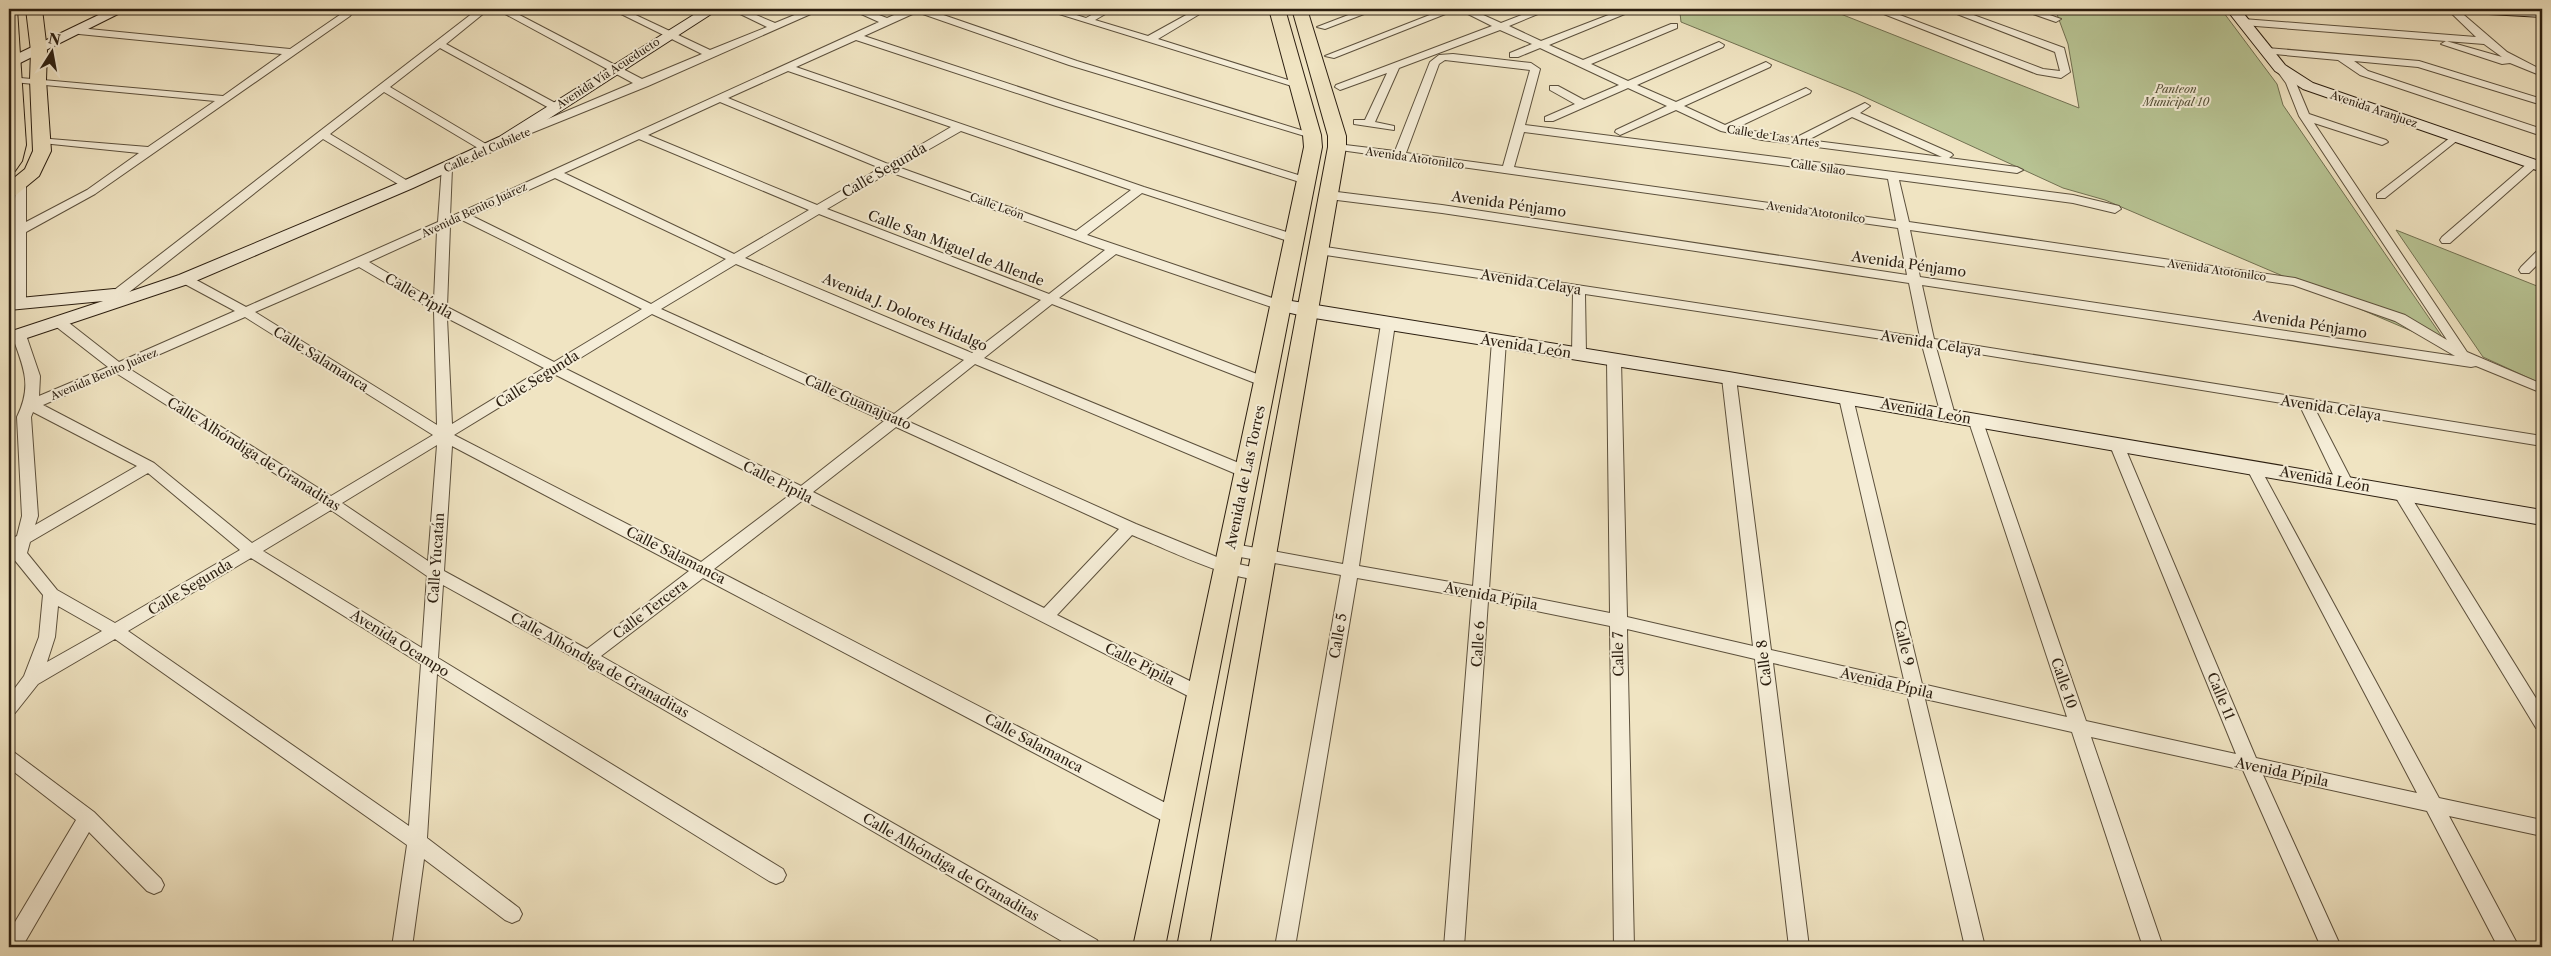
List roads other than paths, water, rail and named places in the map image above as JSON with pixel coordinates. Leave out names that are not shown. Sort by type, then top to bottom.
[{"type":"main road","points":[[9,9],[13,145],[13,161],[9,167]]},
{"type":"main road","points":[[14,187],[33,172],[39,164],[42,140],[34,9]]},
{"type":"main road","name":"Avenida de Las Torres","points":[[1149,947],[1174,817],[1313,147],[1312,134],[1277,9]]},
{"type":"main road","points":[[1192,947],[1337,147],[1337,136],[1300,9]]},
{"type":"main road","points":[[12,69],[38,56]]},
{"type":"street","points":[[38,56],[79,31],[121,9]]},
{"type":"street","points":[[118,294],[484,9]]},
{"type":"street","points":[[501,9],[614,70],[644,84]]},
{"type":"street","points":[[616,9],[712,55]]},
{"type":"street","name":"Avenida Vía Acueducto","points":[[505,140],[669,34],[712,9]]},
{"type":"street","points":[[735,9],[775,27]]},
{"type":"street","name":"Calle del Cubilete","points":[[157,290],[407,185],[505,140],[644,84],[817,9]]},
{"type":"street","points":[[855,9],[886,21]]},
{"type":"street","points":[[916,9],[1073,63],[1312,134]]},
{"type":"street","name":"Avenida Benito Juárez","points":[[31,405],[360,262],[886,21],[916,9]]},
{"type":"street","points":[[1048,9],[1299,85]]},
{"type":"street","points":[[1087,21],[1109,9]]},
{"type":"street","points":[[1149,40],[1203,9]]},
{"type":"street","points":[[1322,27],[1372,9]]},
{"type":"street","points":[[1330,56],[1454,9]]},
{"type":"street","name":"Calle de Las Artes","points":[[1463,9],[1673,108],[1724,129],[1797,142],[2017,170]]},
{"type":"street","points":[[1340,87],[1545,9]]},
{"type":"street","points":[[1514,55],[1632,9]]},
{"type":"street","points":[[1876,9],[2041,72],[2061,75],[2065,72],[2060,50],[1950,9]]},
{"type":"street","points":[[2024,9],[2056,19]]},
{"type":"street","name":"Avenida Aranjuez","points":[[2233,9],[2280,68],[2308,86],[2538,166]]},
{"type":"street","points":[[2452,9],[2484,41],[2502,55],[2524,67]]},
{"type":"street","points":[[2471,9],[2523,10],[2542,13]]},
{"type":"street","points":[[19,231],[91,192],[225,99],[347,10]]},
{"type":"street","points":[[2243,22],[2484,41]]},
{"type":"street","points":[[1582,64],[1674,26]]},
{"type":"street","points":[[79,31],[290,52]]},
{"type":"street","points":[[2419,35],[2542,73]]},
{"type":"street","points":[[854,36],[1060,104],[1307,181]]},
{"type":"street","points":[[441,44],[555,107]]},
{"type":"street","points":[[1549,119],[1719,45]]},
{"type":"street","points":[[2267,51],[2425,65],[2542,102]]},
{"type":"street","points":[[2339,56],[2364,73],[2542,133]]},
{"type":"street","points":[[1399,156],[1435,62],[1443,57],[1534,67],[1521,128],[1508,170]]},
{"type":"street","points":[[1390,128],[1364,123],[1395,66]]},
{"type":"street","points":[[1620,132],[1766,66]]},
{"type":"street","points":[[787,67],[1140,189],[1295,239]]},
{"type":"street","points":[[2280,68],[2291,84],[2304,116],[2464,356]]},
{"type":"street","points":[[12,69],[38,80],[225,99]]},
{"type":"street","points":[[384,88],[487,149]]},
{"type":"street","points":[[1554,88],[1584,104]]},
{"type":"street","points":[[1724,129],[1806,91]]},
{"type":"street","name":"Calle León","points":[[719,98],[889,168],[1114,249],[1279,305]]},
{"type":"street","points":[[1797,142],[1866,106]]},
{"type":"street","points":[[1852,113],[1963,162]]},
{"type":"street","points":[[2304,116],[2382,142]]},
{"type":"street","name":"Calle Segunda","points":[[32,679],[445,436],[817,209],[958,127]]},
{"type":"street","name":"Calle Silao","points":[[1521,128],[2073,199],[2115,209]]},
{"type":"street","points":[[322,134],[407,185]]},
{"type":"street","name":"Calle San Miguel de Allende","points":[[638,135],[817,209],[1265,382]]},
{"type":"street","points":[[2381,196],[2455,137]]},
{"type":"street","points":[[42,140],[150,151]]},
{"type":"street","name":"Avenida Atotonilco","points":[[1337,147],[1904,225],[2295,282],[2400,318],[2464,356],[2485,365]]},
{"type":"street","points":[[2446,240],[2538,166]]},
{"type":"street","name":"Calle Yucatán","points":[[402,947],[417,842],[430,662],[434,573],[445,436],[440,309],[442,224],[446,168]]},
{"type":"street","name":"Avenida J. Dolores Hidalgo","points":[[554,173],[735,259],[1246,472]]},
{"type":"street","points":[[1893,177],[1928,342],[1948,414]]},
{"type":"street","points":[[14,187],[19,231],[14,304],[157,290]]},
{"type":"street","points":[[1078,236],[1140,189]]},
{"type":"street","name":"Avenida Pénjamo","points":[[1329,195],[1452,211],[2485,365]]},
{"type":"street","name":"Calle Guanajuato","points":[[461,215],[651,309],[896,419],[1130,528],[1228,558]]},
{"type":"street","name":"Calle Tercera","points":[[588,657],[801,494],[1114,249]]},
{"type":"street","name":"Avenida Celaya","points":[[1319,250],[1928,342],[2542,441]]},
{"type":"street","points":[[2525,270],[2542,253]]},
{"type":"street","name":"Calle Pípila","points":[[360,262],[440,309],[554,368],[1200,694]]},
{"type":"street","name":"Calle Salamanca","points":[[185,279],[246,312],[445,436],[703,569],[1174,817]]},
{"type":"street","points":[[157,290],[14,337],[36,384],[31,405],[24,418],[30,516],[26,537],[19,554],[51,594],[116,631],[417,842],[512,914]]},
{"type":"street","points":[[1579,290],[1579,354]]},
{"type":"street","name":"Avenida León","points":[[1279,305],[1948,414],[2542,518]]},
{"type":"street","name":"Calle Alhóndiga de Granaditas","points":[[59,322],[118,368],[332,503],[434,573],[588,657],[1090,947]]},
{"type":"street","name":"Calle 5","points":[[1285,947],[1350,570],[1388,324]]},
{"type":"street","name":"Calle 6","points":[[1454,947],[1500,341]]},
{"type":"street","name":"Calle 7","points":[[1614,360],[1624,947]]},
{"type":"street","points":[[2485,365],[2542,389]]},
{"type":"street","name":"Calle 8","points":[[1730,378],[1799,947]]},
{"type":"street","name":"Calle 9","points":[[1846,398],[1975,947]]},
{"type":"street","points":[[2306,404],[2346,483]]},
{"type":"street","name":"Avenida Ocampo","points":[[31,405],[149,466],[252,551],[776,875]]},
{"type":"street","name":"Calle 10","points":[[1975,419],[2153,947]]},
{"type":"street","name":"Calle 11","points":[[2116,443],[2250,766],[2331,947]]},
{"type":"street","points":[[9,547],[149,466]]},
{"type":"street","points":[[2253,466],[2431,804],[2510,947]]},
{"type":"street","points":[[2401,493],[2542,723]]},
{"type":"street","points":[[1045,617],[1130,528]]},
{"type":"street","name":"Avenida Pípila","points":[[1228,558],[1262,564],[1350,570],[1618,621],[2250,766],[2542,828]]},
{"type":"street","points":[[9,708],[32,679],[48,638],[51,594]]},
{"type":"street","points":[[9,758],[87,818],[154,884]]},
{"type":"street","points":[[11,947],[87,818]]},
{"type":"park label","name":"Panteon Municipal 10","points":[[2176,95]]}]
